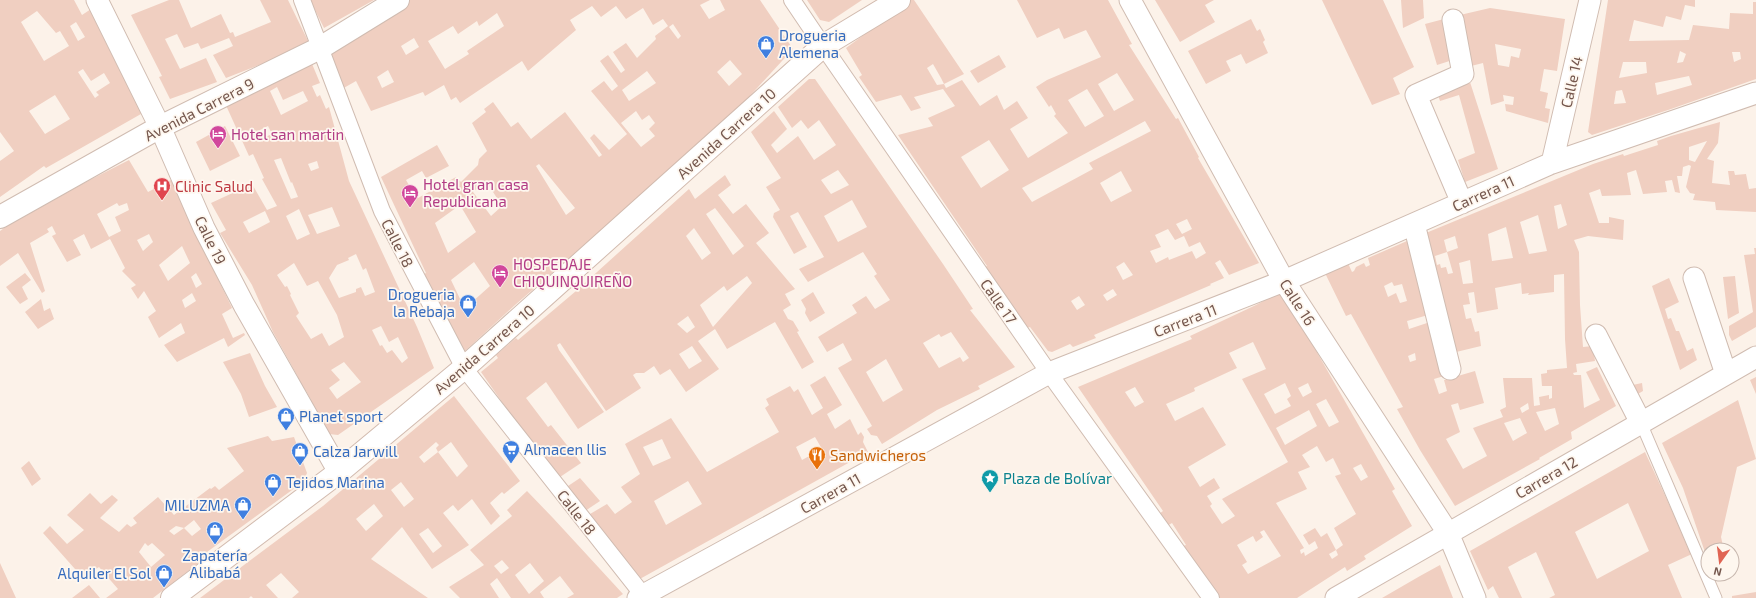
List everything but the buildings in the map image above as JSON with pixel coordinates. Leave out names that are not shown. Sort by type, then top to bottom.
[{"type":"main road","name":"Avenida Carrera 9","points":[[0,217],[160,127],[320,48],[398,0]]},
{"type":"main road","name":"Avenida Carrera 10","points":[[172,598],[339,472],[464,368],[823,46],[899,0]]},
{"type":"street","name":"Calle 19","points":[[97,0],[160,127],[204,228],[240,298],[339,472]]},
{"type":"street","name":"Calle 18","points":[[302,0],[382,211],[464,368],[640,596]]},
{"type":"street","name":"Calle 17","points":[[792,0],[1049,373],[1211,598]]},
{"type":"street","name":"Calle 16","points":[[1130,0],[1284,281],[1448,533],[1475,598]]},
{"type":"street","name":"Calle 14","points":[[1552,163],[1584,1]]},
{"type":"street","points":[[1453,20],[1463,74],[1416,95],[1462,203]]},
{"type":"street","name":"Carrera 11","points":[[640,596],[1049,373],[1284,281],[1552,163],[1756,93]]},
{"type":"street","points":[[1414,224],[1450,369]]},
{"type":"street","points":[[1694,278],[1726,374]]},
{"type":"street","points":[[1596,335],[1641,423]]},
{"type":"street","name":"Carrera 12","points":[[1336,598],[1756,357]]},
{"type":"lane","points":[[1641,423],[1716,598]]},
{"type":"place","name":"Drogueria Alemena","points":[[766,59]]},
{"type":"place","name":"Hotel san martin","points":[[218,149]]},
{"type":"place","name":"Clinic Salud","points":[[162,201]]},
{"type":"place","name":"Hotel gran casa Republicana","points":[[410,208]]},
{"type":"place","name":"HOSPEDAJE CHIQUINQUIREÑO","points":[[500,288]]},
{"type":"place","name":"Drogueria la Rebaja","points":[[468,318]]},
{"type":"place","name":"Planet sport","points":[[286,431]]},
{"type":"place","name":"Almacen llis","points":[[511,464]]},
{"type":"place","name":"Calza Jarwill","points":[[300,466]]},
{"type":"place","name":"Sandwicheros","points":[[817,470]]},
{"type":"place","name":"Plaza de Bolívar","points":[[990,493]]},
{"type":"place","name":"Tejidos Marina","points":[[273,497]]},
{"type":"place","name":"MILUZMA","points":[[243,520]]},
{"type":"place","name":"Zapatería Alibabá","points":[[215,545]]},
{"type":"place","name":"Alquiler El Sol","points":[[164,588]]}]
